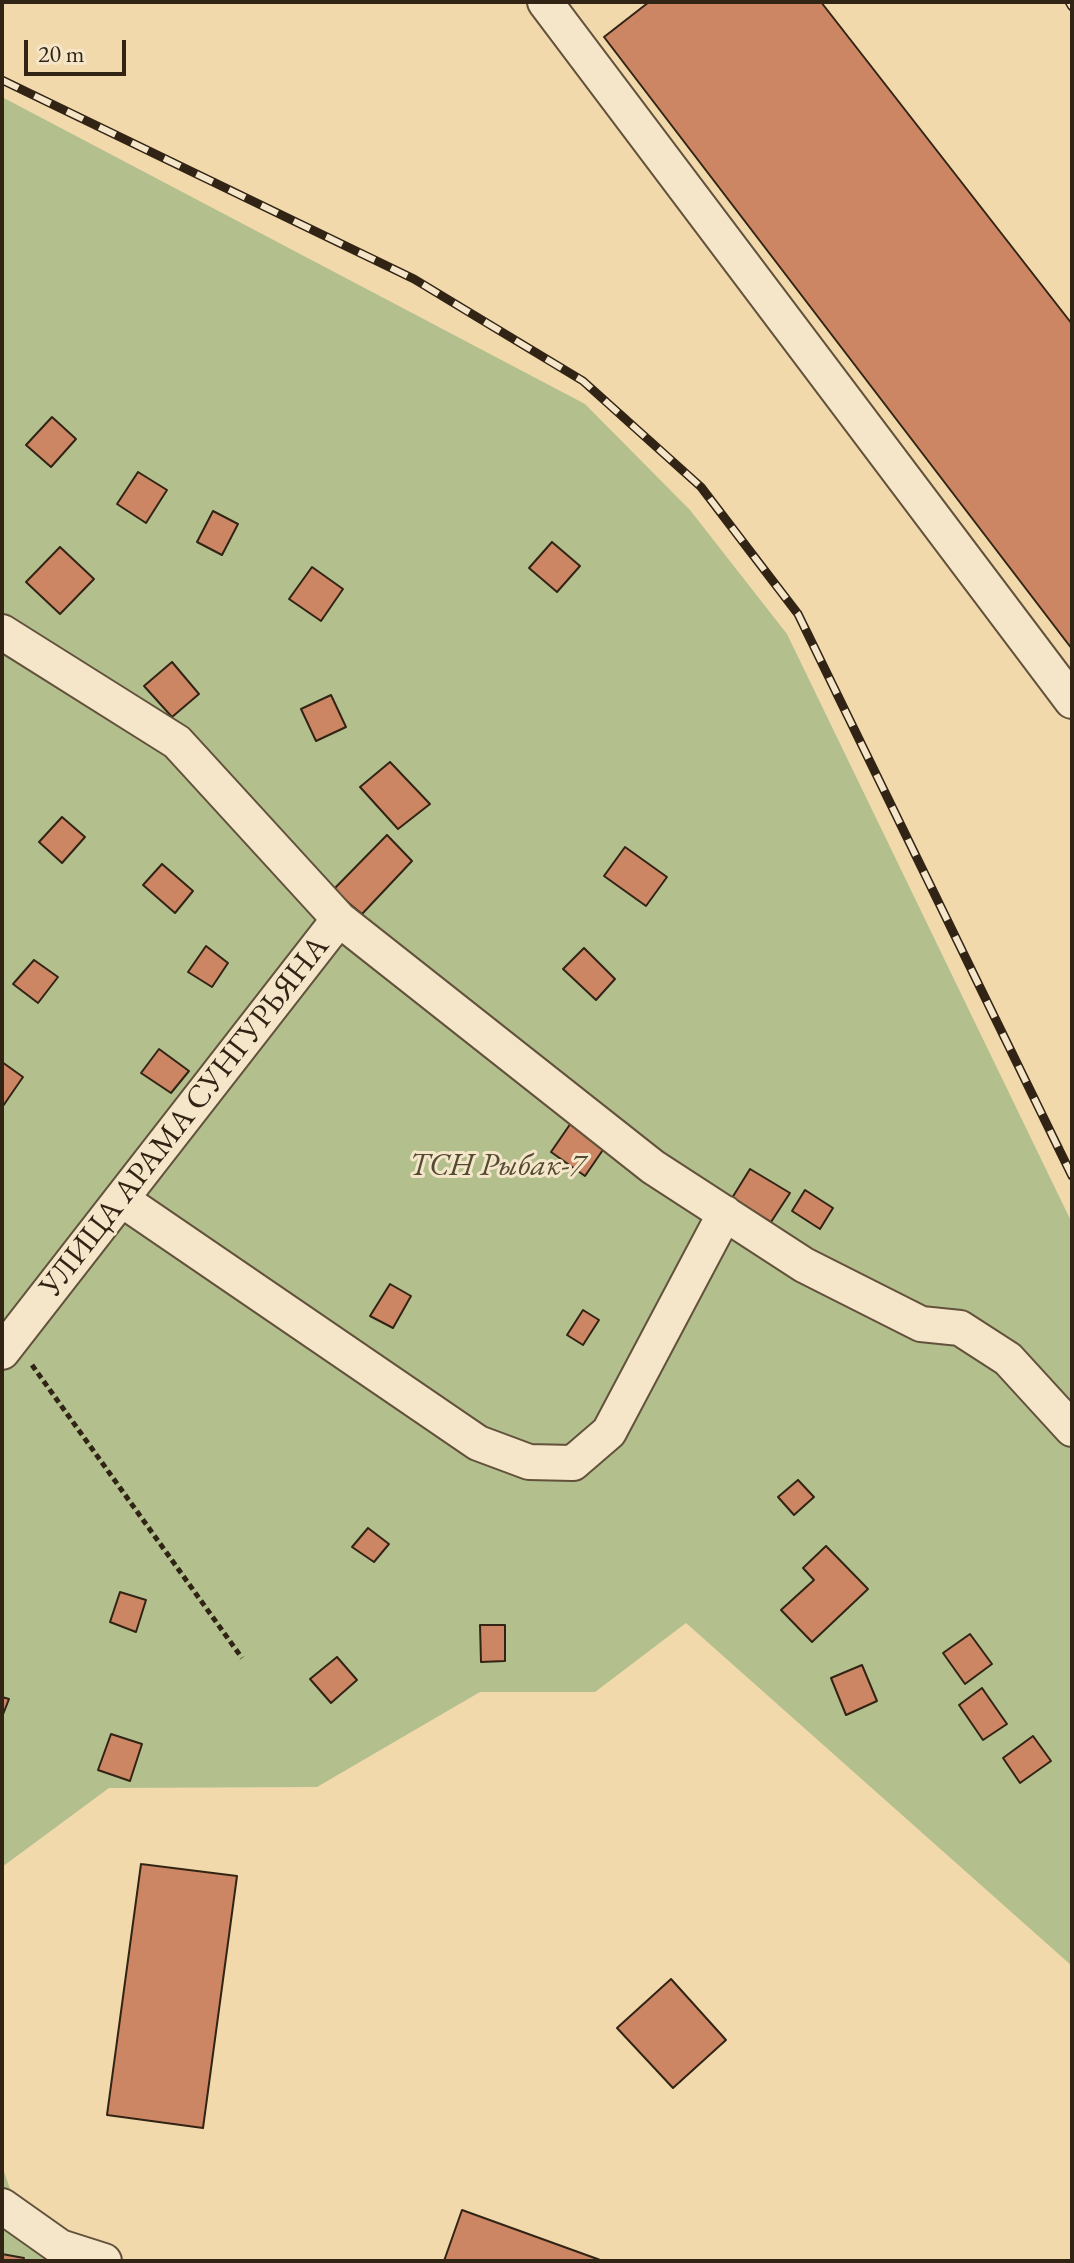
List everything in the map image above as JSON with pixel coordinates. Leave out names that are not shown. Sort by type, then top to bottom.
[{"type":"lane","points":[[545,2],[1072,701]]},
{"type":"lane","points":[[2,632],[177,742],[339,919],[653,1167],[804,1265],[921,1324],[960,1328],[1008,1359],[1072,1429]]},
{"type":"lane","name":"УЛИЦА АРАМА СУНГУРЬЯНА","points":[[8,1345],[339,919]]},
{"type":"lane","points":[[121,1199],[478,1443],[529,1462],[573,1463],[609,1432],[725,1213]]},
{"type":"lane","points":[[2,2206],[64,2254],[104,2261]]},
{"type":"path","points":[[8,1345],[242,1658]]},
{"type":"green space","name":"ТСН Рыбак-7","points":[[2,97],[585,404],[690,510],[787,634],[1072,1223],[1072,1966],[686,1623],[595,1692],[480,1692],[317,1787],[109,1788],[2,1867]]},
{"type":"green space","points":[[2,2166],[31,2249],[61,2261],[2,2261]]},
{"type":"building","points":[[649,2],[821,2],[1072,324],[1072,649],[604,37]]},
{"type":"building","points":[[52,417],[76,439],[51,467],[26,445]]},
{"type":"building","points":[[138,472],[167,490],[146,523],[117,504]]},
{"type":"building","points":[[213,511],[238,524],[222,555],[197,542]]},
{"type":"building","points":[[552,542],[580,566],[557,592],[529,568]]},
{"type":"building","points":[[60,547],[94,579],[60,614],[26,582]]},
{"type":"building","points":[[312,567],[343,589],[321,621],[289,599]]},
{"type":"building","points":[[172,662],[199,694],[172,717],[144,686]]},
{"type":"building","points":[[331,695],[346,727],[316,741],[301,709]]},
{"type":"building","points":[[390,762],[430,804],[398,829],[360,787]]},
{"type":"building","points":[[62,817],[85,837],[62,863],[39,842]]},
{"type":"building","points":[[387,835],[412,861],[362,914],[333,890]]},
{"type":"building","points":[[625,847],[667,877],[646,906],[604,876]]},
{"type":"building","points":[[162,864],[193,891],[175,913],[143,885]]},
{"type":"building","points":[[206,946],[228,963],[212,987],[188,972]]},
{"type":"building","points":[[584,948],[615,979],[596,1000],[563,969]]},
{"type":"building","points":[[34,960],[58,977],[38,1003],[13,984]]},
{"type":"building","points":[[159,1049],[189,1071],[171,1093],[141,1073]]},
{"type":"building","points":[[2,1062],[23,1077],[3,1106],[2,1105]]},
{"type":"building","points":[[573,1120],[607,1144],[585,1176],[551,1152]]},
{"type":"building","points":[[750,1169],[790,1193],[771,1222],[732,1198]]},
{"type":"building","points":[[805,1190],[833,1208],[820,1229],[792,1211]]},
{"type":"building","points":[[390,1284],[411,1296],[393,1328],[370,1316]]},
{"type":"building","points":[[583,1310],[599,1320],[583,1345],[567,1335]]},
{"type":"building","points":[[798,1480],[814,1497],[794,1515],[778,1497]]},
{"type":"building","points":[[368,1528],[389,1544],[374,1562],[352,1547]]},
{"type":"building","points":[[826,1546],[868,1589],[812,1642],[781,1610],[814,1580],[803,1568]]},
{"type":"building","points":[[120,1592],[146,1600],[136,1632],[110,1622]]},
{"type":"building","points":[[480,1625],[505,1625],[505,1661],[481,1662]]},
{"type":"building","points":[[970,1634],[992,1664],[965,1684],[943,1653]]},
{"type":"building","points":[[337,1657],[357,1680],[331,1703],[310,1679]]},
{"type":"building","points":[[862,1665],[877,1701],[846,1715],[831,1678]]},
{"type":"building","points":[[982,1688],[1007,1724],[983,1740],[959,1705]]},
{"type":"building","points":[[2,1697],[9,1699],[2,1717]]},
{"type":"building","points":[[111,1734],[142,1744],[130,1781],[98,1770]]},
{"type":"building","points":[[1033,1736],[1051,1761],[1020,1783],[1003,1758]]},
{"type":"building","points":[[141,1864],[237,1876],[203,2128],[107,2115]]},
{"type":"building","points":[[671,1979],[726,2040],[673,2088],[617,2028]]},
{"type":"building","points":[[462,2210],[603,2261],[444,2261]]},
{"type":"building","points":[[2,2254],[24,2258],[23,2261],[2,2261]]},
{"type":"railway","points":[[1069,2],[1072,7]]},
{"type":"railway","points":[[2,80],[414,279],[583,381],[701,487],[798,614],[1072,1176]]}]
